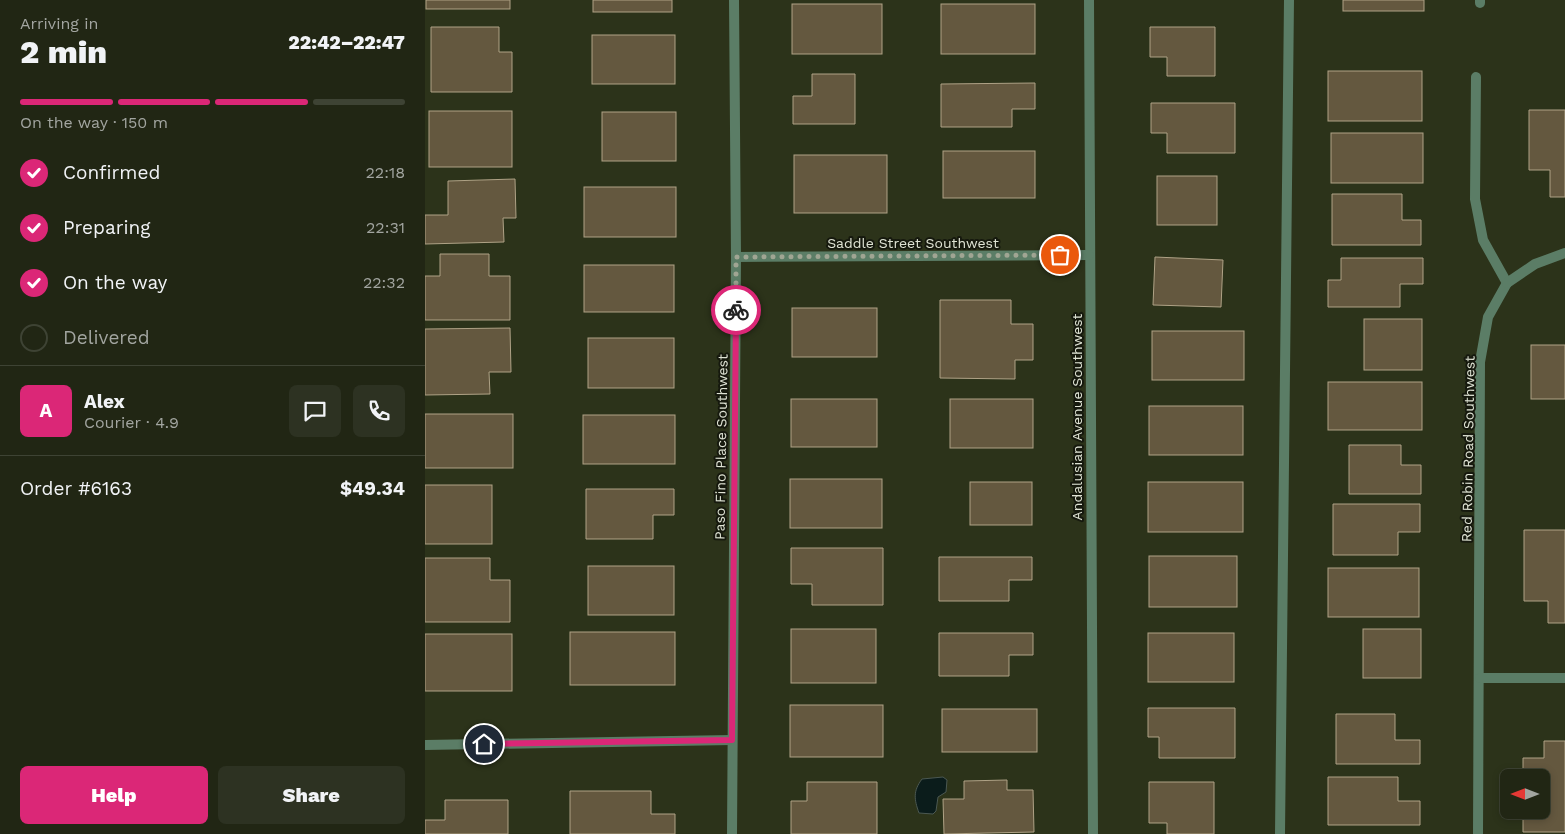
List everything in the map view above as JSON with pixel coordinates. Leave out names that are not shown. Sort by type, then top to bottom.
[{"type":"street","name":"Paso Fino Place Southwest","points":[[733,834],[736,257],[734,0]]},
{"type":"street","name":"Andalusian Avenue Southwest","points":[[1089,0],[1093,834]]},
{"type":"street","points":[[1280,834],[1289,0]]},
{"type":"street","points":[[1476,77],[1475,199],[1483,240],[1507,283],[1535,264],[1565,253]]},
{"type":"street","name":"Saddle Street Southwest","points":[[736,257],[1089,255]]},
{"type":"street","name":"Red Robin Road Southwest","points":[[1479,834],[1481,362],[1487,316],[1507,283]]},
{"type":"street","points":[[1480,678],[1565,678]]},
{"type":"street","points":[[425,745],[732,740]]},
{"type":"shaded area","points":[[943,777],[947,780],[946,792],[938,797],[936,811],[933,814],[919,813],[915,795],[919,783],[922,779]]},
{"type":"building","points":[[426,0],[510,0],[510,9],[426,9]]},
{"type":"building","points":[[593,0],[672,0],[672,12],[593,12]]},
{"type":"building","points":[[1343,0],[1424,0],[1424,11],[1343,11]]},
{"type":"building","points":[[792,4],[882,4],[882,54],[792,54]]},
{"type":"building","points":[[941,4],[1035,4],[1035,54],[941,54]]},
{"type":"building","points":[[431,27],[499,27],[499,52],[512,52],[512,92],[431,92]]},
{"type":"building","points":[[1150,27],[1215,27],[1215,76],[1167,76],[1167,57],[1150,57]]},
{"type":"building","points":[[592,35],[675,35],[675,84],[592,84]]},
{"type":"building","points":[[1328,71],[1422,71],[1422,121],[1328,121]]},
{"type":"building","points":[[812,74],[855,74],[855,124],[793,124],[793,96],[812,96]]},
{"type":"building","points":[[1035,83],[1035,109],[1012,109],[1012,127],[941,127],[941,84]]},
{"type":"building","points":[[1151,103],[1235,103],[1235,153],[1167,153],[1167,133],[1151,133]]},
{"type":"building","points":[[1529,110],[1565,110],[1565,197],[1550,197],[1550,170],[1529,170]]},
{"type":"building","points":[[429,111],[512,111],[512,167],[429,167]]},
{"type":"building","points":[[602,112],[676,112],[676,161],[602,161]]},
{"type":"building","points":[[1331,133],[1423,133],[1423,183],[1331,183]]},
{"type":"building","points":[[943,151],[1035,151],[1035,198],[943,198]]},
{"type":"building","points":[[794,155],[887,155],[887,213],[794,213]]},
{"type":"building","points":[[1157,176],[1217,176],[1217,225],[1157,225]]},
{"type":"building","points":[[515,179],[516,218],[503,218],[504,242],[425,244],[425,215],[448,215],[448,181]]},
{"type":"building","points":[[584,187],[676,187],[676,237],[584,237]]},
{"type":"building","points":[[1332,194],[1402,194],[1402,220],[1421,220],[1421,245],[1332,245]]},
{"type":"building","points":[[440,254],[489,254],[489,276],[510,276],[510,320],[425,320],[425,276],[440,276]]},
{"type":"building","points":[[1155,257],[1223,260],[1221,307],[1153,305]]},
{"type":"building","points":[[1341,258],[1423,258],[1423,284],[1400,284],[1400,307],[1328,307],[1328,280],[1341,280]]},
{"type":"building","points":[[584,265],[674,265],[674,312],[584,312]]},
{"type":"building","points":[[940,300],[1011,300],[1011,324],[1033,324],[1033,360],[1015,360],[1015,379],[940,378]]},
{"type":"building","points":[[792,308],[877,308],[877,357],[792,357]]},
{"type":"building","points":[[1364,319],[1422,319],[1422,370],[1364,370]]},
{"type":"building","points":[[510,328],[511,372],[489,372],[490,394],[425,395],[425,329]]},
{"type":"building","points":[[1152,331],[1244,331],[1244,380],[1152,380]]},
{"type":"building","points":[[588,338],[674,338],[674,388],[588,388]]},
{"type":"building","points":[[1531,345],[1565,345],[1565,399],[1531,399]]},
{"type":"building","points":[[1328,382],[1422,382],[1422,430],[1328,430]]},
{"type":"building","points":[[791,399],[877,399],[877,447],[791,447]]},
{"type":"building","points":[[950,399],[1033,399],[1033,448],[950,448]]},
{"type":"building","points":[[1149,406],[1243,406],[1243,455],[1149,455]]},
{"type":"building","points":[[425,414],[513,414],[513,468],[425,468]]},
{"type":"building","points":[[583,415],[675,415],[675,464],[583,464]]},
{"type":"building","points":[[1349,445],[1401,445],[1401,465],[1421,465],[1421,494],[1349,494]]},
{"type":"building","points":[[790,479],[882,479],[882,528],[790,528]]},
{"type":"building","points":[[970,482],[1032,482],[1032,525],[970,525]]},
{"type":"building","points":[[1148,482],[1243,482],[1243,532],[1148,532]]},
{"type":"building","points":[[425,485],[492,485],[492,544],[425,544]]},
{"type":"building","points":[[586,489],[674,489],[674,515],[653,515],[653,539],[586,539]]},
{"type":"building","points":[[1333,504],[1420,504],[1420,532],[1398,532],[1398,555],[1333,555]]},
{"type":"building","points":[[1524,530],[1565,530],[1565,623],[1548,623],[1548,601],[1524,601]]},
{"type":"building","points":[[791,548],[883,548],[883,605],[812,605],[812,584],[791,584]]},
{"type":"building","points":[[1149,556],[1237,556],[1237,607],[1149,607]]},
{"type":"building","points":[[939,557],[1032,557],[1032,580],[1009,580],[1009,601],[939,601]]},
{"type":"building","points":[[425,558],[490,558],[490,580],[510,580],[510,622],[425,622]]},
{"type":"building","points":[[588,566],[674,566],[674,615],[588,615]]},
{"type":"building","points":[[1328,568],[1419,568],[1419,617],[1328,617]]},
{"type":"building","points":[[791,629],[876,629],[876,683],[791,683]]},
{"type":"building","points":[[1363,629],[1421,629],[1421,678],[1363,678]]},
{"type":"building","points":[[570,632],[675,632],[675,685],[570,685]]},
{"type":"building","points":[[939,633],[1033,633],[1033,655],[1009,655],[1009,676],[939,676]]},
{"type":"building","points":[[1148,633],[1234,633],[1234,682],[1148,682]]},
{"type":"building","points":[[425,634],[512,634],[512,691],[425,691]]},
{"type":"building","points":[[790,705],[883,705],[883,757],[790,757]]},
{"type":"building","points":[[1148,708],[1235,708],[1235,758],[1159,758],[1159,737],[1148,737]]},
{"type":"building","points":[[942,709],[1037,709],[1037,752],[942,752]]},
{"type":"building","points":[[1336,714],[1395,714],[1395,740],[1420,740],[1420,764],[1336,764]]},
{"type":"building","points":[[1544,741],[1565,741],[1565,832],[1523,832],[1523,819],[1550,819],[1550,769],[1523,769],[1523,758],[1544,758]]},
{"type":"building","points":[[1328,777],[1398,777],[1398,801],[1420,801],[1420,825],[1328,825]]},
{"type":"building","points":[[1007,780],[1007,790],[1033,790],[1034,832],[944,834],[943,799],[964,799],[964,781]]},
{"type":"building","points":[[807,782],[877,782],[877,834],[791,834],[791,801],[807,801]]},
{"type":"building","points":[[1149,782],[1214,782],[1214,834],[1167,834],[1167,823],[1149,823]]},
{"type":"building","points":[[570,791],[651,791],[651,814],[675,814],[675,834],[570,834]]},
{"type":"building","points":[[445,800],[508,800],[508,834],[425,834],[425,820],[445,820]]},
{"type":"way so far","points":[[736,310],[736,257],[1060,255]]},
{"type":"route","points":[[484,744],[732,740],[736,310]]}]
